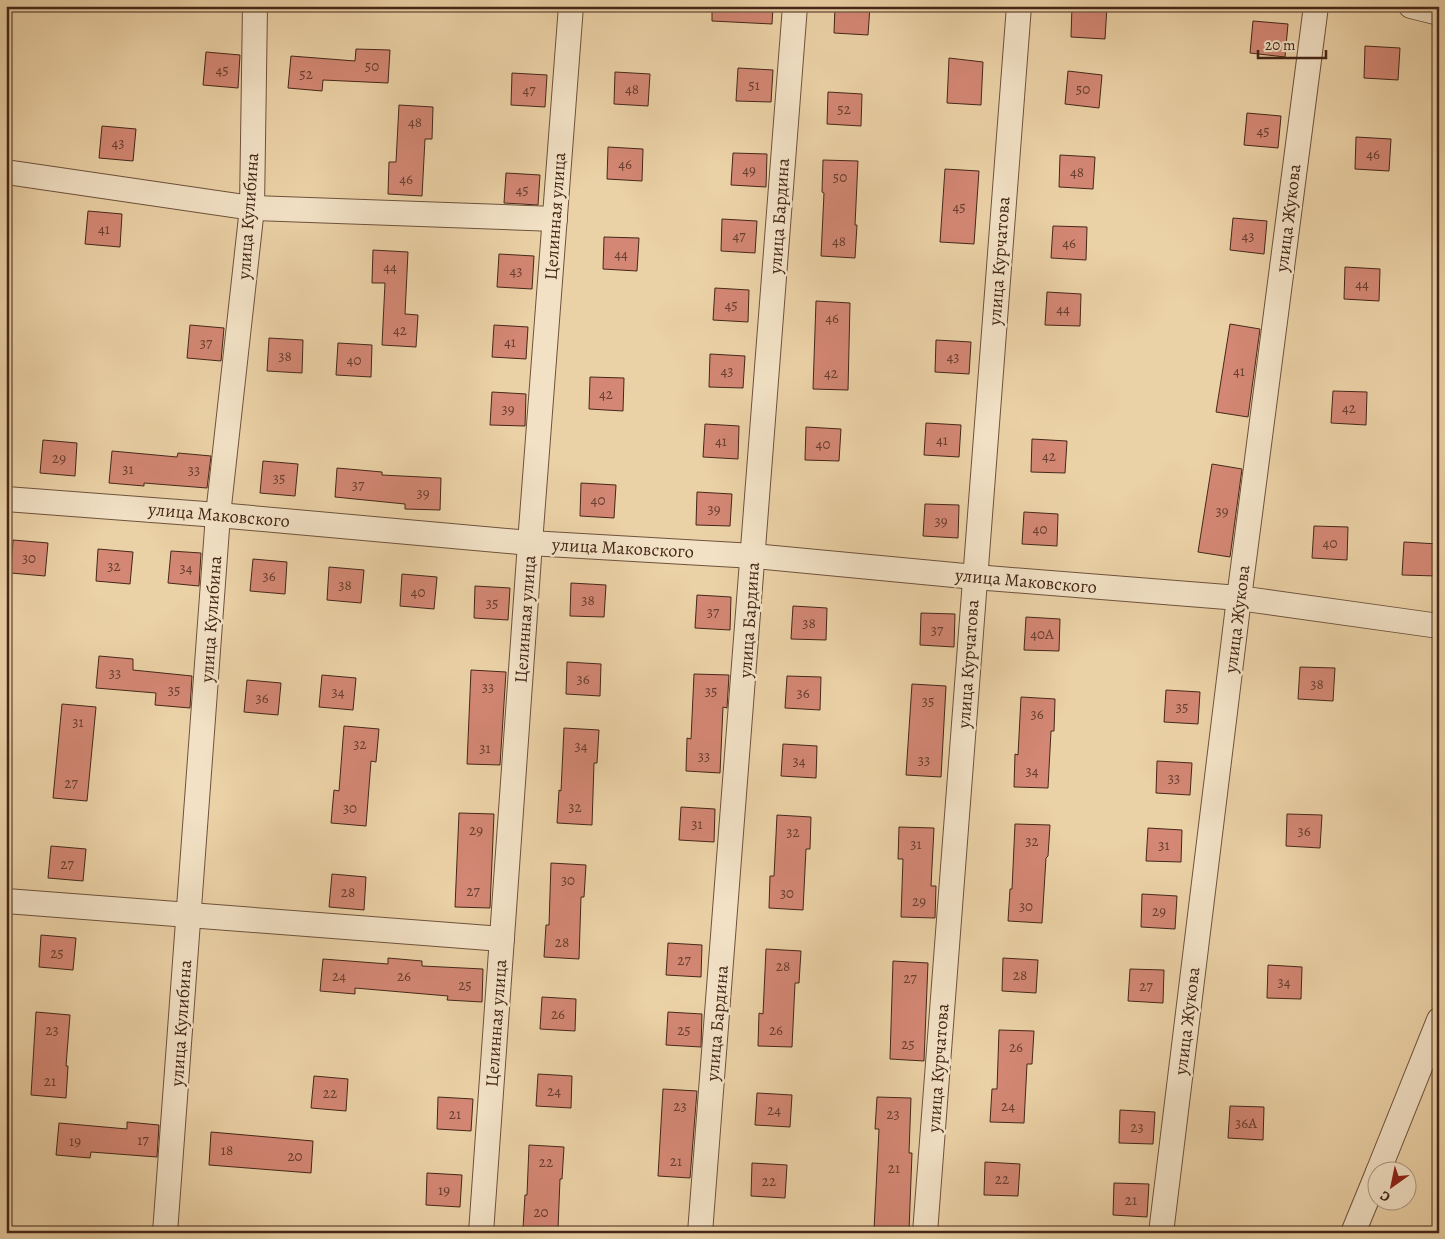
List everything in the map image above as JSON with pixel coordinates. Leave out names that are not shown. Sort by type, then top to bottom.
[{"type":"street","name":"улица Кулибина","points":[[165,1233],[218,515],[252,208],[255,6]]},
{"type":"street","name":"Целинная улица","points":[[481,1233],[530,543],[571,6]]},
{"type":"street","name":"улица Бардина","points":[[700,1233],[754,556],[795,6]]},
{"type":"street","name":"улица Курчатова","points":[[925,1233],[1019,6]]},
{"type":"street","name":"улица Жукова","points":[[1160,1233],[1239,598],[1316,6]]},
{"type":"street","points":[[1411,6],[1439,13]]},
{"type":"street","points":[[6,172],[252,208],[555,219]]},
{"type":"street","name":"улица Маковского","points":[[6,498],[530,543],[754,556],[975,577],[1239,598],[1439,626]]},
{"type":"street","points":[[6,901],[502,939]]},
{"type":"street","points":[[1382,1162],[1439,1020]]},
{"type":"street","points":[[1353,1233],[1368,1196]]},
{"type":"building","points":[[712,6],[773,6],[772,24],[712,21]]},
{"type":"building","points":[[835,6],[870,6],[868,35],[834,33]]},
{"type":"building","points":[[1072,6],[1107,6],[1105,39],[1071,37]]},
{"type":"building","points":[[1253,21],[1288,24],[1285,57],[1250,53]]},
{"type":"building","points":[[1365,46],[1400,48],[1398,80],[1364,78]]},
{"type":"building","points":[[356,49],[390,50],[388,83],[323,80],[322,91],[288,88],[291,56],[355,61]]},
{"type":"building","points":[[206,52],[240,55],[238,88],[203,85]]},
{"type":"building","points":[[949,58],[983,62],[981,105],[947,103]]},
{"type":"building","points":[[738,68],[773,70],[771,102],[736,101]]},
{"type":"building","points":[[1068,71],[1102,75],[1099,108],[1065,104]]},
{"type":"building","points":[[615,72],[650,74],[648,106],[614,104]]},
{"type":"building","points":[[512,73],[547,75],[545,107],[511,105]]},
{"type":"building","points":[[828,92],[862,94],[861,126],[827,124]]},
{"type":"building","points":[[399,105],[433,107],[432,139],[425,139],[422,196],[388,194],[389,162],[396,162]]},
{"type":"building","points":[[1247,113],[1281,116],[1278,148],[1244,145]]},
{"type":"building","points":[[102,126],[136,129],[133,161],[99,158]]},
{"type":"building","points":[[1356,137],[1391,139],[1389,171],[1355,169]]},
{"type":"building","points":[[608,147],[643,149],[642,181],[607,179]]},
{"type":"building","points":[[733,153],[767,154],[766,187],[731,185]]},
{"type":"building","points":[[1060,155],[1095,157],[1093,189],[1059,187]]},
{"type":"building","points":[[823,160],[858,161],[855,258],[821,256],[824,193],[822,192]]},
{"type":"building","points":[[945,169],[979,171],[974,244],[940,242]]},
{"type":"building","points":[[506,173],[540,175],[538,205],[504,203]]},
{"type":"building","points":[[88,211],[122,214],[120,247],[85,244]]},
{"type":"building","points":[[1233,218],[1267,221],[1264,254],[1230,250]]},
{"type":"building","points":[[722,219],[757,221],[755,253],[721,251]]},
{"type":"building","points":[[1053,226],[1087,227],[1086,260],[1051,258]]},
{"type":"building","points":[[604,237],[639,238],[637,271],[603,269]]},
{"type":"building","points":[[373,250],[408,252],[405,314],[418,315],[416,347],[382,345],[385,283],[372,283]]},
{"type":"building","points":[[499,254],[534,256],[532,289],[497,287]]},
{"type":"building","points":[[1345,267],[1380,269],[1379,301],[1344,299]]},
{"type":"building","points":[[715,288],[749,290],[748,322],[713,320]]},
{"type":"building","points":[[1047,292],[1081,294],[1080,326],[1045,325]]},
{"type":"building","points":[[816,301],[850,303],[848,390],[813,389]]},
{"type":"building","points":[[1230,324],[1260,329],[1248,417],[1216,412]]},
{"type":"building","points":[[190,325],[224,328],[221,361],[187,358]]},
{"type":"building","points":[[494,325],[528,327],[526,359],[492,357]]},
{"type":"building","points":[[269,338],[303,340],[302,373],[267,371]]},
{"type":"building","points":[[936,340],[971,342],[969,374],[935,372]]},
{"type":"building","points":[[338,343],[372,345],[371,377],[336,375]]},
{"type":"building","points":[[710,354],[745,356],[743,388],[709,387]]},
{"type":"building","points":[[590,377],[624,378],[623,411],[589,409]]},
{"type":"building","points":[[1333,391],[1367,392],[1366,425],[1331,423]]},
{"type":"building","points":[[492,392],[526,394],[525,426],[490,425]]},
{"type":"building","points":[[926,423],[961,425],[959,457],[924,455]]},
{"type":"building","points":[[705,424],[739,426],[738,459],[703,457]]},
{"type":"building","points":[[806,427],[841,429],[839,461],[805,460]]},
{"type":"building","points":[[1032,439],[1067,441],[1065,473],[1031,472]]},
{"type":"building","points":[[43,440],[77,443],[75,476],[40,473]]},
{"type":"building","points":[[112,451],[177,457],[178,453],[211,456],[207,488],[144,483],[144,486],[109,483]]},
{"type":"building","points":[[263,461],[298,464],[295,496],[260,493]]},
{"type":"building","points":[[1212,464],[1242,469],[1230,557],[1198,552]]},
{"type":"building","points":[[337,468],[382,472],[382,475],[441,478],[440,510],[405,509],[405,504],[335,497]]},
{"type":"building","points":[[581,483],[616,485],[614,518],[580,516]]},
{"type":"building","points":[[697,492],[732,494],[730,526],[696,525]]},
{"type":"building","points":[[925,504],[959,505],[958,538],[923,536]]},
{"type":"building","points":[[1024,512],[1058,514],[1057,546],[1022,544]]},
{"type":"building","points":[[1314,526],[1348,527],[1347,560],[1312,558]]},
{"type":"building","points":[[13,540],[48,543],[45,576],[11,573]]},
{"type":"building","points":[[1404,542],[1438,544],[1437,576],[1402,575]]},
{"type":"building","points":[[98,549],[133,552],[130,584],[96,581]]},
{"type":"building","points":[[171,551],[201,553],[199,586],[168,583]]},
{"type":"building","points":[[253,559],[287,562],[285,594],[250,591]]},
{"type":"building","points":[[329,567],[364,570],[361,603],[327,600]]},
{"type":"building","points":[[402,574],[437,577],[434,609],[400,606]]},
{"type":"building","points":[[571,583],[606,585],[604,617],[570,616]]},
{"type":"building","points":[[475,586],[510,588],[508,620],[474,618]]},
{"type":"building","points":[[697,595],[731,597],[730,630],[695,628]]},
{"type":"building","points":[[793,606],[827,608],[826,640],[791,639]]},
{"type":"building","points":[[921,613],[955,614],[954,647],[920,645]]},
{"type":"building","points":[[1026,617],[1060,619],[1059,651],[1024,650]]},
{"type":"building","points":[[99,656],[133,659],[133,670],[192,676],[190,708],[155,705],[156,693],[96,688]]},
{"type":"building","points":[[567,662],[601,664],[600,696],[566,694]]},
{"type":"building","points":[[1300,667],[1335,668],[1333,701],[1298,699]]},
{"type":"building","points":[[471,670],[506,672],[500,765],[467,764]]},
{"type":"building","points":[[694,674],[729,675],[727,708],[723,707],[720,773],[686,771],[687,738],[691,739]]},
{"type":"building","points":[[322,675],[356,678],[353,710],[319,707]]},
{"type":"building","points":[[787,676],[821,677],[820,710],[785,708]]},
{"type":"building","points":[[247,680],[281,683],[278,715],[244,712]]},
{"type":"building","points":[[912,684],[946,686],[941,777],[906,775]]},
{"type":"building","points":[[1166,690],[1200,692],[1198,724],[1164,722]]},
{"type":"building","points":[[1021,697],[1055,699],[1054,731],[1051,731],[1048,788],[1014,787],[1015,754],[1018,755]]},
{"type":"building","points":[[62,704],[96,707],[87,801],[53,798]]},
{"type":"building","points":[[344,726],[379,729],[376,762],[371,761],[366,826],[331,823],[334,790],[339,791]]},
{"type":"building","points":[[564,728],[599,730],[597,763],[594,763],[592,825],[557,823],[559,790],[561,791]]},
{"type":"building","points":[[783,744],[817,746],[816,778],[781,776]]},
{"type":"building","points":[[1157,761],[1192,763],[1190,795],[1156,793]]},
{"type":"building","points":[[681,807],[715,809],[714,842],[679,840]]},
{"type":"building","points":[[459,813],[494,814],[490,908],[455,907]]},
{"type":"building","points":[[1287,814],[1322,815],[1320,848],[1286,846]]},
{"type":"building","points":[[777,815],[811,817],[810,849],[806,849],[803,910],[769,908],[770,876],[774,876]]},
{"type":"building","points":[[1015,824],[1050,825],[1042,923],[1008,921],[1010,889],[1012,889]]},
{"type":"building","points":[[899,827],[934,828],[931,886],[936,886],[935,918],[901,917],[903,859],[898,859]]},
{"type":"building","points":[[1148,828],[1182,830],[1181,862],[1146,861]]},
{"type":"building","points":[[51,846],[86,849],[83,881],[48,878]]},
{"type":"building","points":[[551,863],[586,865],[584,897],[581,897],[579,959],[544,957],[546,925],[549,925]]},
{"type":"building","points":[[332,874],[366,877],[364,910],[329,907]]},
{"type":"building","points":[[1142,894],[1177,896],[1175,929],[1141,927]]},
{"type":"building","points":[[41,935],[76,938],[73,970],[39,967]]},
{"type":"building","points":[[668,943],[702,945],[701,977],[666,975]]},
{"type":"building","points":[[766,949],[801,951],[799,983],[795,983],[792,1047],[758,1046],[759,1013],[763,1014]]},
{"type":"building","points":[[388,958],[422,961],[422,966],[483,969],[482,1002],[447,1000],[448,996],[355,988],[355,994],[320,991],[323,959],[388,964]]},
{"type":"building","points":[[1003,958],[1038,960],[1036,993],[1002,991]]},
{"type":"building","points":[[893,961],[928,963],[924,1061],[890,1059]]},
{"type":"building","points":[[1268,965],[1302,967],[1301,999],[1267,998]]},
{"type":"building","points":[[1130,969],[1164,970],[1163,1003],[1128,1001]]},
{"type":"building","points":[[542,997],[576,999],[575,1031],[540,1029]]},
{"type":"building","points":[[36,1012],[70,1015],[66,1066],[68,1066],[66,1098],[31,1095]]},
{"type":"building","points":[[668,1012],[702,1014],[701,1047],[666,1045]]},
{"type":"building","points":[[999,1030],[1034,1031],[1032,1064],[1027,1064],[1024,1123],[990,1122],[992,1089],[997,1089]]},
{"type":"building","points":[[538,1074],[572,1076],[571,1108],[536,1106]]},
{"type":"building","points":[[314,1076],[348,1079],[346,1111],[311,1108]]},
{"type":"building","points":[[663,1089],[697,1091],[690,1178],[658,1176]]},
{"type":"building","points":[[757,1093],[792,1095],[790,1127],[755,1125]]},
{"type":"building","points":[[438,1097],[473,1099],[471,1131],[437,1129]]},
{"type":"building","points":[[877,1097],[911,1098],[909,1153],[912,1153],[909,1231],[874,1230],[879,1129],[875,1129]]},
{"type":"building","points":[[1230,1106],[1264,1107],[1263,1140],[1228,1138]]},
{"type":"building","points":[[1120,1110],[1155,1112],[1153,1144],[1119,1143]]},
{"type":"building","points":[[127,1122],[159,1125],[157,1157],[91,1152],[90,1158],[56,1155],[59,1123],[127,1129]]},
{"type":"building","points":[[211,1132],[313,1141],[311,1173],[209,1165]]},
{"type":"building","points":[[529,1145],[564,1147],[562,1179],[560,1179],[558,1229],[523,1228],[525,1195],[527,1195]]},
{"type":"building","points":[[985,1162],[1020,1164],[1018,1196],[984,1195]]},
{"type":"building","points":[[752,1163],[787,1165],[785,1198],[751,1196]]},
{"type":"building","points":[[427,1173],[462,1175],[460,1207],[426,1205]]},
{"type":"building","points":[[1114,1183],[1149,1184],[1147,1217],[1113,1215]]}]
